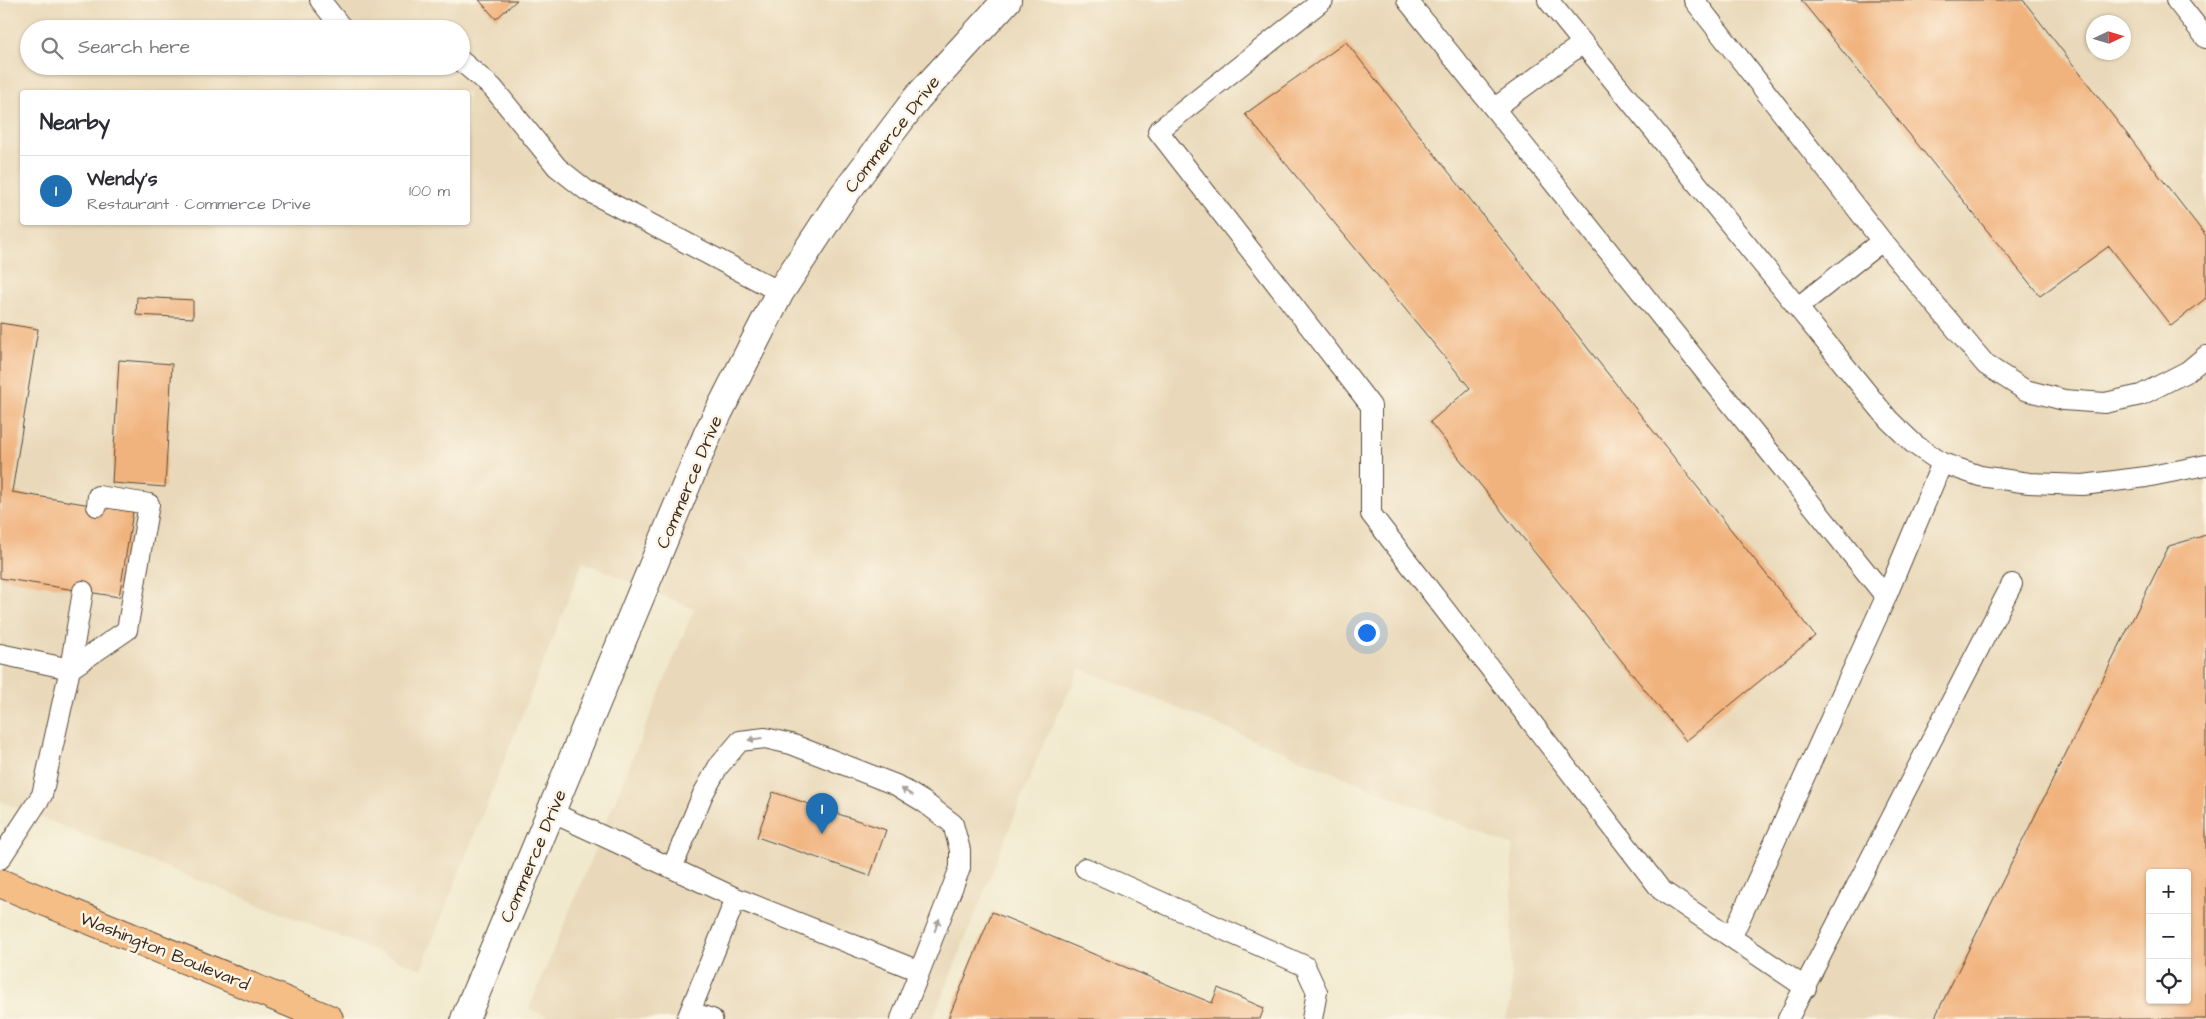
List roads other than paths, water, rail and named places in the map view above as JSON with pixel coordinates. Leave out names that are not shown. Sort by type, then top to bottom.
[{"type":"main road","name":"Washington Boulevard","points":[[0,883],[329,1019]]},
{"type":"street","name":"Commerce Drive","points":[[465,1019],[708,433],[780,292],[843,196],[917,98],[1007,0]]},
{"type":"lane","points":[[320,0],[336,20]]},
{"type":"lane","points":[[1323,0],[1158,131],[1371,406],[1371,514],[1661,890],[1732,936],[1806,988]]},
{"type":"lane","points":[[1407,0],[1886,597]]},
{"type":"lane","points":[[1548,0],[1889,420],[1914,444],[1942,463],[1980,476],[2029,483],[2083,485],[2146,477],[2206,466]]},
{"type":"lane","points":[[1694,0],[1882,241],[1986,364],[2025,390],[2064,400],[2105,403],[2141,395],[2188,371],[2206,356]]},
{"type":"lane","points":[[2176,0],[2206,38]]},
{"type":"lane","points":[[1495,108],[1583,43]]},
{"type":"lane","points":[[470,69],[493,88],[556,167],[586,190],[780,292]]},
{"type":"lane","points":[[1798,307],[1882,241]]},
{"type":"lane","points":[[1732,936],[1886,597],[1942,463]]},
{"type":"lane","points":[[0,654],[70,668],[127,630],[149,504],[98,496],[97,506]]},
{"type":"lane","points":[[1788,1019],[1806,988],[2012,584]]},
{"type":"lane","points":[[0,859],[42,796],[70,668],[83,591]]},
{"type":"lane","points":[[672,868],[703,794],[714,774],[740,741],[765,738],[791,744],[889,782],[924,802],[953,824],[960,850],[960,868],[901,1019]]},
{"type":"lane","points":[[551,812],[736,898],[919,970]]},
{"type":"lane","points":[[1085,868],[1305,966],[1317,992],[1312,1019]]},
{"type":"lane","points":[[712,1019],[688,1015],[736,898]]},
{"type":"place","name":"Wendy's","points":[[822,834]]}]
